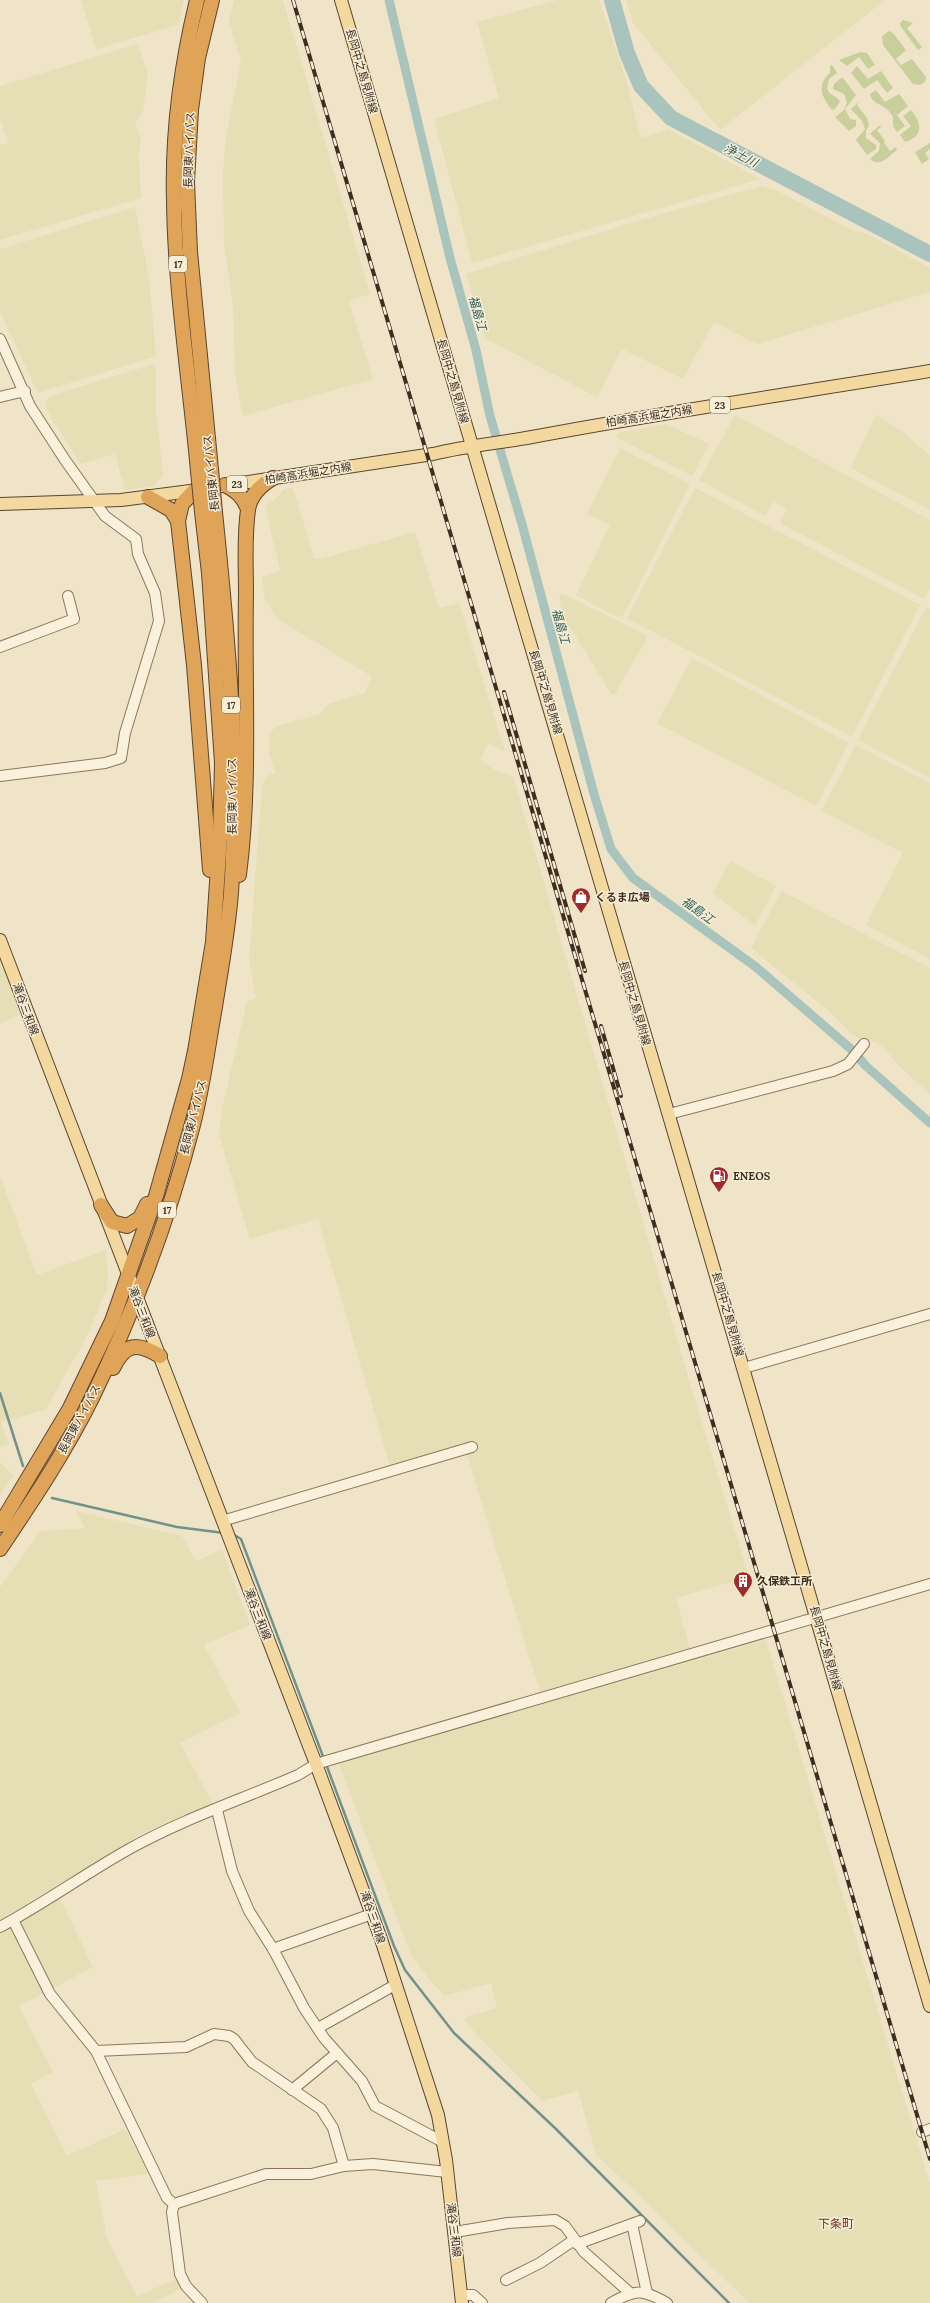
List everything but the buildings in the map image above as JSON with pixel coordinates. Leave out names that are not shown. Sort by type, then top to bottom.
[{"type":"highway","name":"長岡東バイパス","points":[[192,57],[197,0]]},
{"type":"highway","name":"長岡東バイパス","points":[[0,1550],[83,1415],[137,1297],[151,1258],[193,1123],[235,910],[226,836],[215,573],[174,200],[177,108],[192,57],[212,0]]},
{"type":"highway","points":[[226,836],[248,752],[245,663],[248,509],[258,489],[273,478]]},
{"type":"highway","points":[[225,486],[237,492],[243,498],[248,509]]},
{"type":"highway","points":[[194,491],[182,504],[178,521],[199,712],[226,836]]},
{"type":"highway","points":[[148,497],[171,510],[178,521]]},
{"type":"highway","name":"長岡東バイパス","points":[[0,1525],[70,1408],[93,1363],[129,1276],[156,1196],[189,1080],[210,963],[226,836]]},
{"type":"highway","points":[[101,1205],[112,1222],[122,1226],[136,1222],[145,1210],[161,1162],[210,963]]},
{"type":"highway","points":[[0,1558],[63,1462],[121,1354],[132,1347],[139,1346],[160,1356]]},
{"type":"main road","name":"長岡中之島見附線","points":[[341,0],[744,1368],[930,2006]]},
{"type":"main road","name":"柏崎高浜堀之内線","points":[[0,504],[94,501],[148,497],[194,491],[472,446],[486,446],[598,424],[930,371]]},
{"type":"main road","name":"滝谷三和線","points":[[0,940],[316,1764],[372,1914],[431,2091],[443,2142],[462,2299]]},
{"type":"street","points":[[0,339],[25,391],[30,406],[53,442],[94,501],[110,520],[136,539],[138,554],[155,593],[159,621],[156,636],[134,700],[121,758],[106,763],[0,776]]},
{"type":"street","points":[[0,397],[25,391]]},
{"type":"street","points":[[0,648],[74,619],[68,596]]},
{"type":"street","points":[[669,1114],[833,1071],[848,1064],[863,1046]]},
{"type":"street","points":[[744,1368],[930,1314]]},
{"type":"street","points":[[222,1521],[472,1447]]},
{"type":"street","points":[[0,1927],[131,1848],[164,1831],[302,1773],[316,1764],[930,1584]]},
{"type":"street","points":[[217,1810],[232,1871],[249,1910],[273,1949],[304,2008],[337,2053],[362,2081],[375,2106],[443,2142]]},
{"type":"street","points":[[273,1949],[372,1914]]},
{"type":"street","points":[[13,1920],[50,1994],[96,2051],[167,2198],[174,2204]]},
{"type":"street","points":[[318,2028],[395,1985]]},
{"type":"street","points":[[96,2051],[186,2046],[214,2034],[222,2033],[234,2039],[252,2062],[320,2108],[329,2118],[339,2144],[344,2166]]},
{"type":"street","points":[[292,2090],[337,2053]]},
{"type":"street","points":[[174,2204],[266,2174],[311,2174],[344,2166],[383,2165],[447,2172]]},
{"type":"street","points":[[174,2204],[172,2212],[180,2274],[186,2286],[202,2303]]},
{"type":"street","points":[[454,2232],[508,2223],[550,2220],[565,2226],[575,2242],[594,2263],[630,2292]]},
{"type":"street","points":[[506,2280],[540,2263],[575,2242],[636,2222],[647,2293]]},
{"type":"street","points":[[611,2303],[630,2292],[647,2293],[667,2303]]},
{"type":"street","points":[[462,2299],[473,2295],[482,2303]]},
{"type":"shaded area","points":[[81,0],[184,0],[178,25],[96,49]]},
{"type":"shaded area","points":[[234,0],[283,0],[370,294],[349,301],[373,379],[243,416],[235,376],[233,305],[224,244],[223,172],[226,136],[241,61],[229,22]]},
{"type":"shaded area","points":[[558,0],[599,0],[625,76],[641,138],[668,129],[760,179],[472,263],[434,119],[499,98],[477,22]]},
{"type":"shaded area","points":[[626,0],[885,0],[720,130],[633,23]]},
{"type":"shaded area","points":[[138,44],[148,75],[143,111],[139,119],[135,121],[141,141],[139,154],[141,198],[0,240],[0,145],[8,143],[0,119],[0,86]]},
{"type":"shaded area","points":[[761,186],[776,190],[852,230],[867,234],[930,268],[930,292],[757,344],[714,322],[683,379],[622,349],[597,397],[486,339],[466,274],[640,220]]},
{"type":"shaded area","points":[[135,207],[149,276],[156,356],[38,393],[0,312],[0,249]]},
{"type":"shaded area","points":[[154,364],[156,369],[156,410],[163,475],[154,486],[125,490],[115,454],[81,464],[51,418],[45,404],[50,396]]},
{"type":"shaded area","points":[[735,415],[930,520],[930,588],[924,599],[780,523],[787,508],[773,502],[765,516],[699,480]]},
{"type":"shaded area","points":[[876,415],[902,431],[930,456],[930,510],[851,468]]},
{"type":"shaded area","points":[[666,424],[709,444],[692,476],[616,437],[617,433]]},
{"type":"shaded area","points":[[620,448],[690,484],[623,616],[617,617],[576,595],[610,525],[587,514]]},
{"type":"shaded area","points":[[293,487],[314,558],[320,559],[415,532],[439,608],[459,603],[505,751],[488,743],[480,760],[495,770],[513,776],[690,1383],[749,1577],[676,1598],[690,1648],[540,1692],[466,1452],[392,1473],[318,1219],[250,1239],[219,1135],[221,1113],[247,1001],[256,998],[249,961],[262,785],[267,776],[275,773],[269,753],[269,738],[273,729],[278,726],[320,714],[328,704],[365,693],[371,676],[278,619],[265,601],[262,577],[280,570],[265,507],[279,496],[283,490]]},
{"type":"shaded area","points":[[695,488],[920,605],[852,737],[627,618]]},
{"type":"shaded area","points":[[563,594],[648,636],[614,695],[611,694],[571,628],[565,624],[559,595]]},
{"type":"shaded area","points":[[926,607],[930,609],[930,778],[858,740]]},
{"type":"shaded area","points":[[692,658],[849,743],[816,806],[657,723]]},
{"type":"shaded area","points":[[856,745],[930,783],[930,959],[866,925],[903,853],[821,811]]},
{"type":"shaded area","points":[[730,861],[776,886],[755,926],[713,893]]},
{"type":"shaded area","points":[[781,891],[930,968],[930,1094],[903,1070],[882,1046],[875,1042],[861,1039],[852,1034],[829,1011],[751,948]]},
{"type":"shaded area","points":[[0,957],[21,1015],[0,1023]]},
{"type":"shaded area","points":[[0,1176],[37,1275],[106,1250],[108,1274],[107,1289],[85,1340],[45,1410],[1,1422],[9,1445],[0,1447]]},
{"type":"shaded area","points":[[0,1463],[14,1475],[0,1495]]},
{"type":"shaded area","points":[[76,1511],[182,1536],[196,1561],[222,1550],[250,1625],[204,1645],[240,1713],[180,1743],[213,1804],[143,1833],[55,1888],[93,1967],[19,2006],[53,2072],[31,2084],[67,2156],[125,2129],[149,2174],[96,2181],[105,2227],[105,2235],[137,2296],[177,2279],[182,2288],[153,2303],[0,2303],[0,1587],[41,1531],[85,1528]]},
{"type":"shaded area","points":[[766,1640],[930,2184],[930,2303],[749,2303],[596,2154],[578,2091],[542,2101],[464,2021],[468,2016],[497,2008],[491,1983],[444,1996],[425,1974],[411,1955],[338,1762]]},
{"type":"green space","points":[[903,20],[913,23],[907,28],[922,47],[918,50],[901,27],[900,23]]},
{"type":"green space","points":[[889,31],[893,33],[906,50],[896,59],[901,65],[912,59],[926,77],[925,82],[920,85],[913,84],[883,45],[882,36]]},
{"type":"green space","points":[[860,52],[867,53],[875,65],[868,69],[859,57],[847,66],[839,60]]},
{"type":"green space","points":[[830,65],[833,66],[837,73],[829,79],[827,89],[838,98],[840,102],[834,110],[831,109],[825,100],[822,91],[823,82],[830,73]]},
{"type":"green space","points":[[857,66],[868,79],[881,71],[893,88],[887,93],[877,80],[864,89],[851,73]]},
{"type":"green space","points":[[843,78],[856,95],[845,109],[850,119],[856,120],[856,126],[849,131],[835,117],[844,110],[847,102],[844,94],[833,89],[834,84]]},
{"type":"green space","points":[[876,90],[885,102],[899,94],[908,106],[897,115],[905,126],[897,132],[893,126],[893,117],[885,108],[874,101],[871,97],[870,94]]},
{"type":"green space","points":[[860,101],[857,105],[867,118],[869,125],[866,131],[866,138],[876,145],[876,149],[867,155],[856,140],[865,129],[862,121],[851,109]]},
{"type":"green space","points":[[911,110],[917,119],[919,128],[916,136],[905,142],[900,135],[911,126],[903,116]]},
{"type":"green space","points":[[880,125],[881,127],[877,130],[885,141],[884,143],[890,151],[896,147],[897,150],[881,162],[877,162],[870,159],[879,151],[880,143],[870,134]]},
{"type":"green space","points":[[930,143],[930,149],[925,153],[929,159],[922,164],[915,152]]},
{"type":"waterway","name":"福島江","points":[[389,0],[450,258],[476,350],[490,416],[522,524],[594,794],[611,849],[633,878],[756,967],[852,1050],[866,1066],[930,1123]]},
{"type":"waterway","name":"浄土川","points":[[612,0],[627,53],[641,86],[671,118],[930,254]]},
{"type":"waterway","points":[[0,1393],[23,1466]]},
{"type":"waterway","points":[[52,1498],[177,1527],[224,1533]]},
{"type":"waterway","points":[[231,1533],[241,1539],[324,1759]]},
{"type":"waterway","points":[[326,1764],[394,1946],[405,1970],[454,2033],[556,2129],[729,2303]]},
{"type":"railway","points":[[293,0],[930,2159]]},
{"type":"railway","points":[[504,692],[585,971]]},
{"type":"railway","points":[[601,1026],[621,1096]]},
{"type":"place","name":"くるま広場","points":[[581,914]]},
{"type":"place","name":"ENEOS","points":[[719,1193]]},
{"type":"place","name":"久保鉄工所","points":[[743,1598]]},
{"type":"district","name":"下条町","points":[[836,2223]]}]
